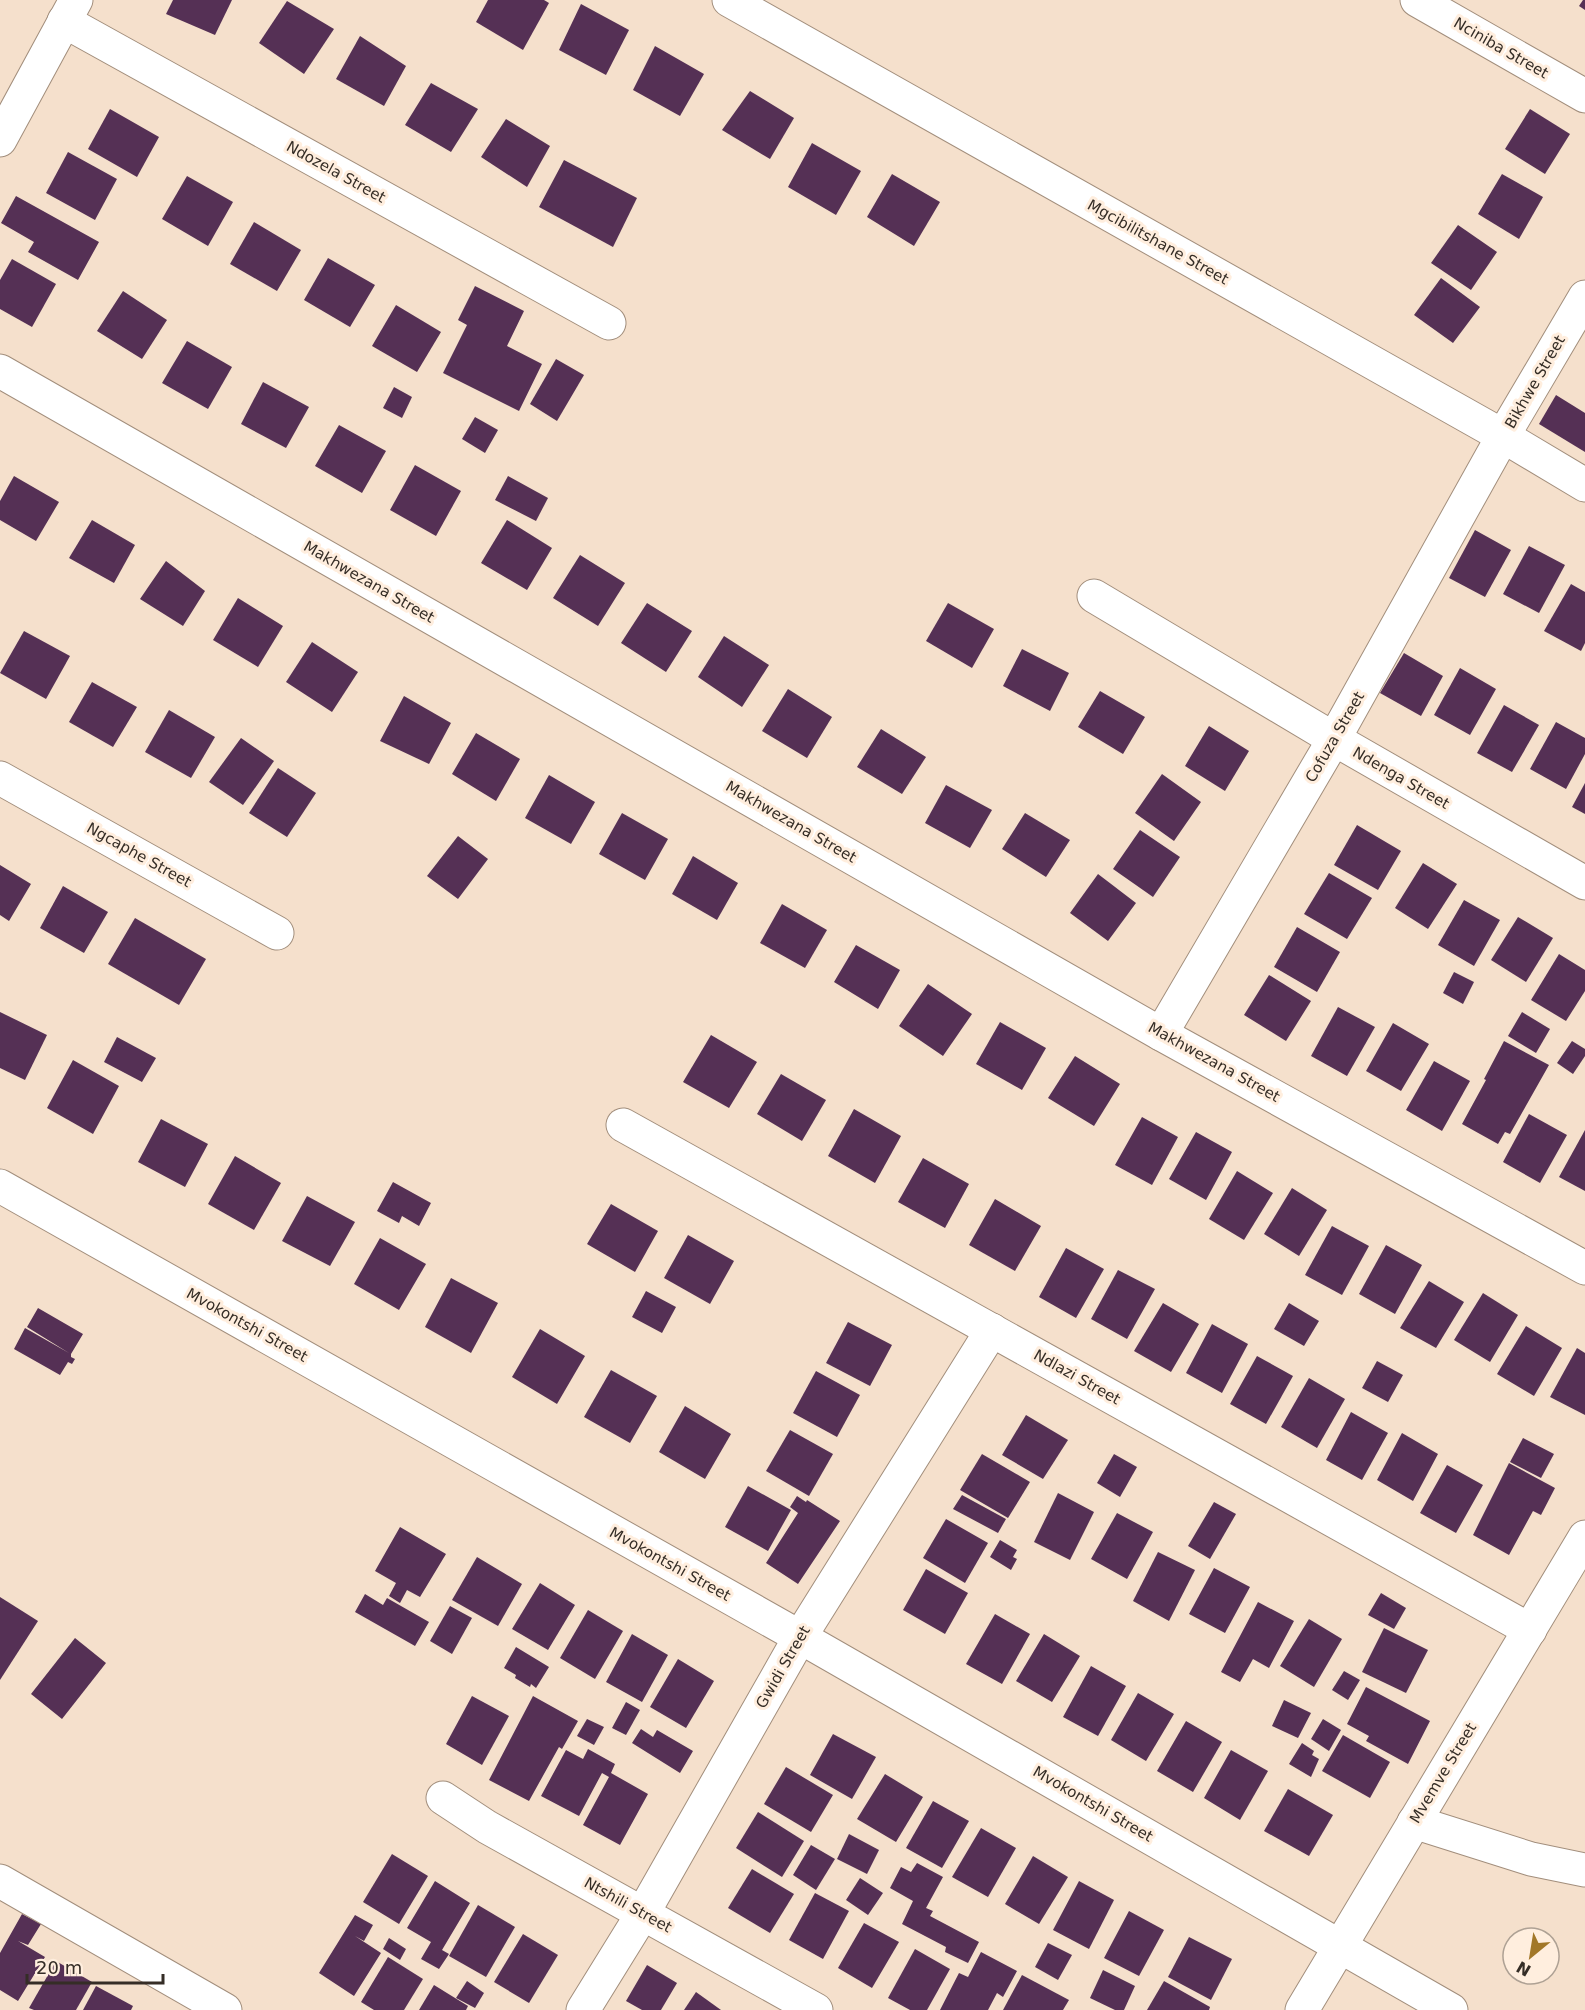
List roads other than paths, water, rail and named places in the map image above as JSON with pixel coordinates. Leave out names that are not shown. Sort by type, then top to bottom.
[{"type":"street","name":"Mgcibilitshane Street","points":[[729,0],[1503,436],[1585,485]]},
{"type":"street","name":"Nciniba Street","points":[[1417,0],[1585,96]]},
{"type":"street","points":[[0,140],[70,10]]},
{"type":"street","name":"Ndozela Street","points":[[70,10],[609,323]]},
{"type":"street","name":"Bikhwe Street","points":[[1503,436],[1585,297]]},
{"type":"street","name":"Makhwezana Street","points":[[0,371],[1161,1034],[1585,1269]]},
{"type":"street","name":"Cofuza Street","points":[[1161,1034],[1334,740],[1503,436]]},
{"type":"street","name":"Ndenga Street","points":[[1094,596],[1334,740],[1585,883]]},
{"type":"street","name":"Ngcaphe Street","points":[[0,778],[277,933]]},
{"type":"street","name":"Ndlazi Street","points":[[623,1125],[1530,1630]]},
{"type":"street","name":"Mvokontshi Street","points":[[0,1186],[800,1637],[1451,2010]]},
{"type":"street","name":"Gwidi Street","points":[[583,2010],[643,1913],[800,1637],[992,1330]]},
{"type":"street","name":"Mvemve Street","points":[[1302,2010],[1585,1536]]},
{"type":"street","name":"Ntshili Street","points":[[443,1798],[487,1827],[816,2010]]},
{"type":"street","points":[[1414,1822],[1531,1859],[1585,1870]]},
{"type":"street","points":[[0,1881],[225,2010]]}]
